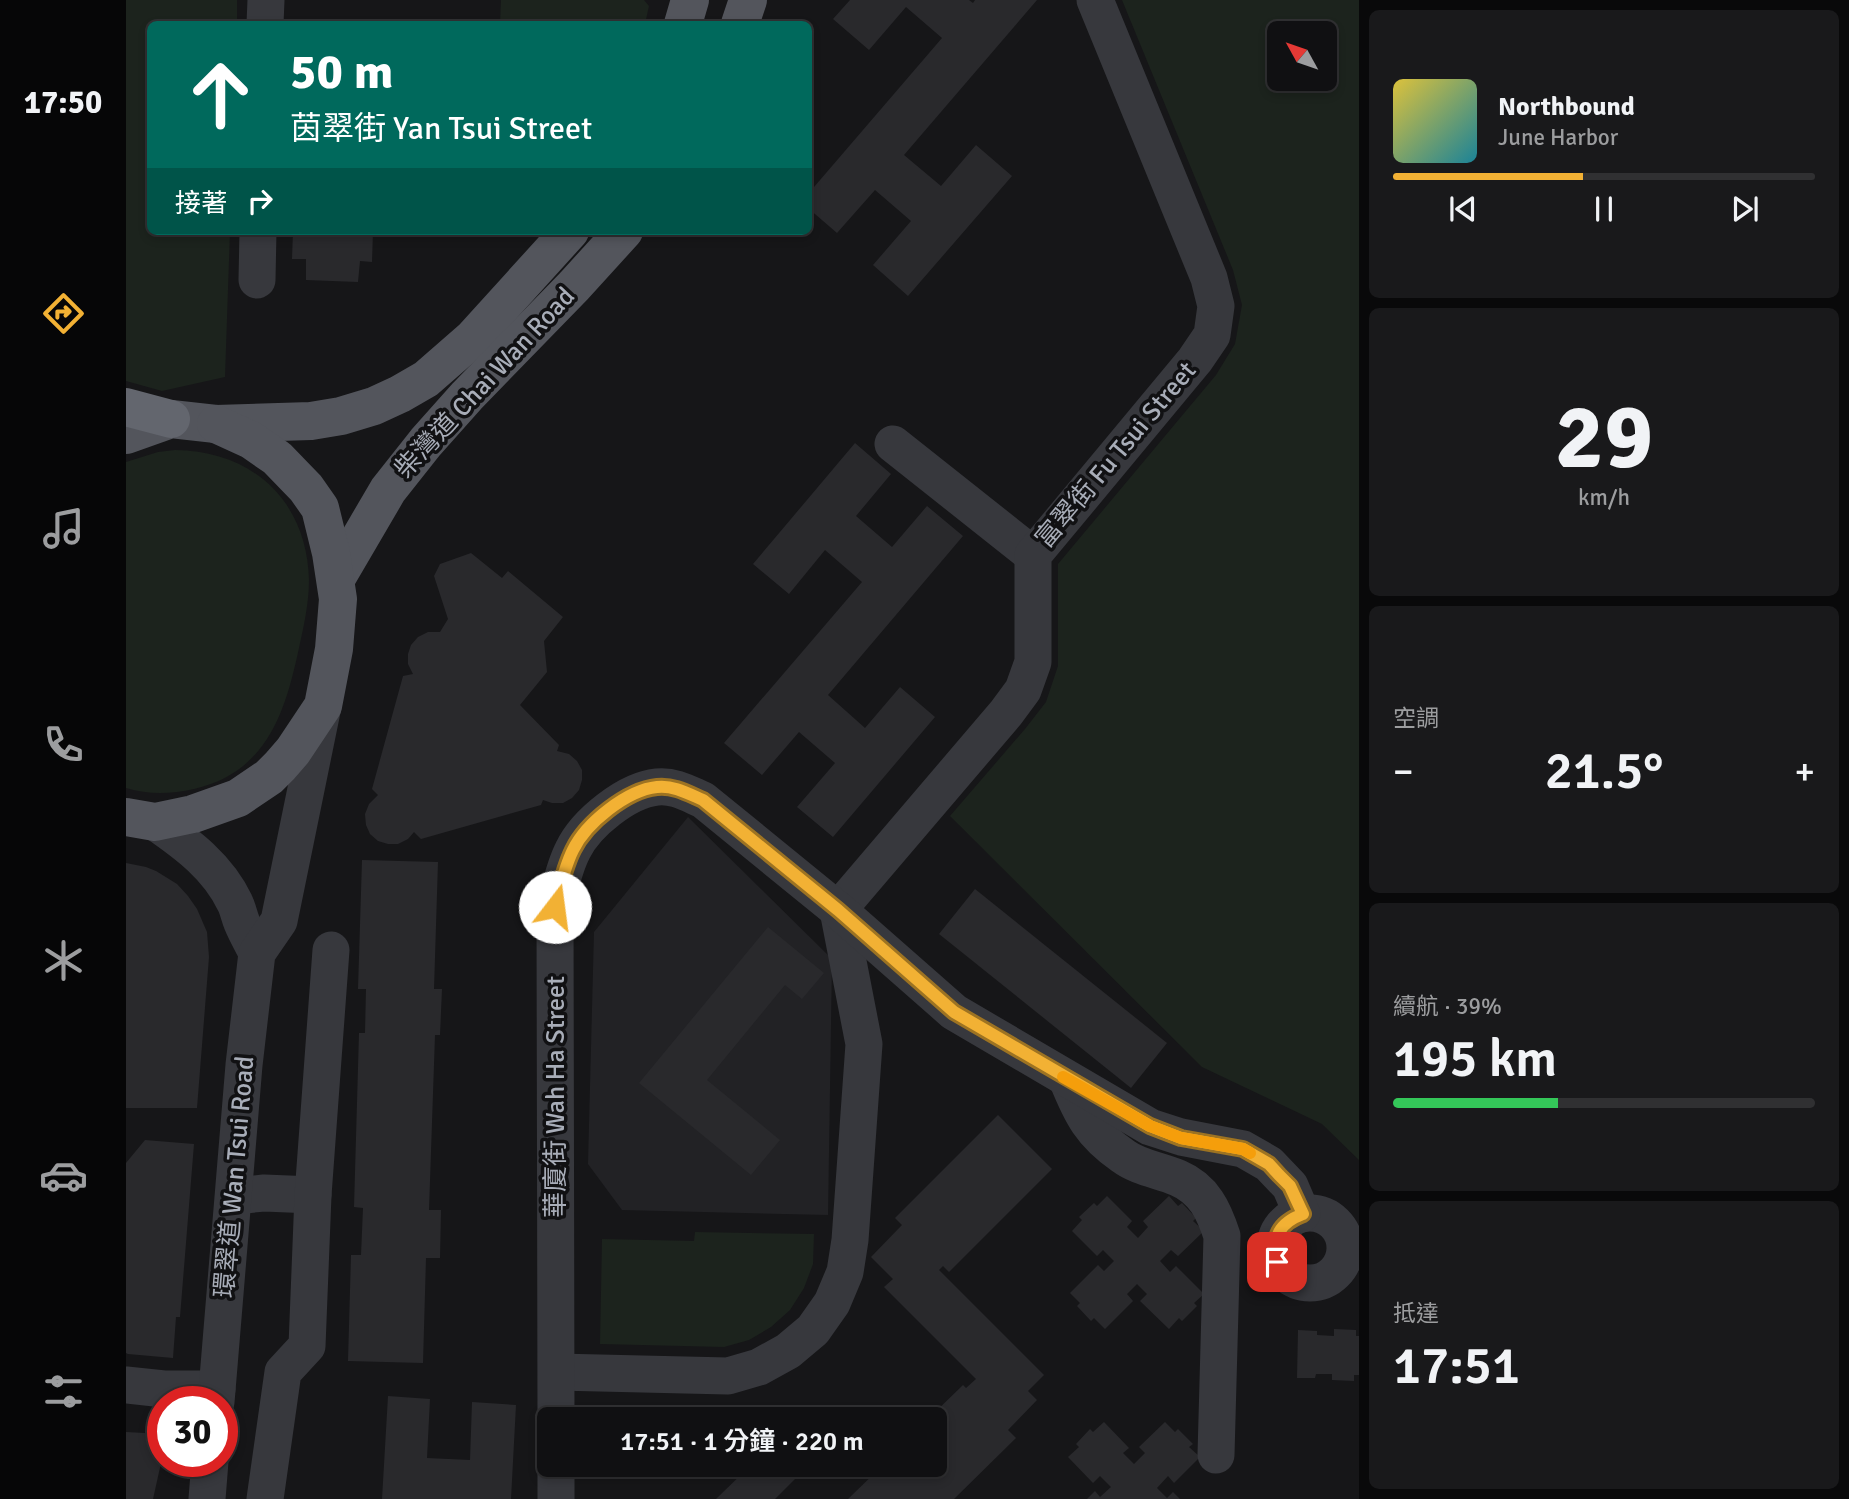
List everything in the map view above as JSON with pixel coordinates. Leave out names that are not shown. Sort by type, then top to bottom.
[{"type":"highway","points":[[126,407],[171,419]]},
{"type":"main road","points":[[684,21],[690,0]]},
{"type":"main road","points":[[741,21],[748,0]]},
{"type":"main road","name":"柴灣道 Chai Wan Road","points":[[126,435],[171,419],[216,424],[311,421],[374,406],[426,379],[451,359],[566,235]]},
{"type":"main road","name":"柴灣道 Chai Wan Road","points":[[336,579],[388,489],[426,442],[620,235]]},
{"type":"main road","name":"柴灣道 Chai Wan Road","points":[[141,819],[193,814],[218,806],[238,798],[269,777],[293,751],[323,706],[334,649],[338,599],[320,508],[306,488],[277,458],[251,439],[216,424]]},
{"type":"street","points":[[265,21],[266,0]]},
{"type":"street","name":"富翠街 Fu Tsui Street","points":[[838,910],[1023,690],[1033,662],[1032,555],[1195,360],[1212,335],[1216,306],[1209,278],[1095,0]]},
{"type":"street","points":[[257,280],[258,235]]},
{"type":"street","points":[[893,444],[1032,555]]},
{"type":"street","name":"環翠道 Wan Tsui Road","points":[[217,1386],[244,1065],[257,953],[279,921],[323,706]]},
{"type":"street","name":"華廈街 Wah Ha Street","points":[[556,1407],[555,907],[573,848],[590,827],[609,809],[629,796],[657,787],[677,788],[703,800],[838,910],[954,1012],[1150,1126],[1181,1138],[1243,1149],[1269,1164],[1290,1186],[1303,1214]]},
{"type":"street","points":[[141,819],[184,842],[215,871],[236,905],[242,925],[257,953]]},
{"type":"street","points":[[556,1372],[728,1377],[760,1367],[788,1351],[813,1329],[832,1303],[845,1272],[850,1240],[864,1044],[838,910]]},
{"type":"street","points":[[265,1499],[283,1372],[307,1346],[313,1195],[331,950]]},
{"type":"street","points":[[1067,1079],[1079,1110],[1098,1137],[1125,1158],[1179,1178],[1199,1193],[1214,1212],[1222,1236],[1216,1455]]},
{"type":"street","points":[[234,1196],[264,1193],[313,1195]]},
{"type":"street","points":[[126,1385],[147,1387]]},
{"type":"street","points":[[207,1499],[209,1477]]},
{"type":"street","points":[[556,1477],[556,1499]]},
{"type":"shaded area","points":[[126,0],[237,0],[237,21],[147,21],[147,235],[230,235],[225,377],[162,391],[126,381]]},
{"type":"shaded area","points":[[501,0],[644,0],[649,6],[646,21],[500,21]]},
{"type":"shaded area","points":[[1122,0],[1359,0],[1359,1160],[1322,1124],[1202,1067],[950,816],[1046,702],[1058,666],[1058,564],[1216,375],[1235,344],[1242,305],[1233,270]]},
{"type":"shaded area","points":[[175,450],[203,453],[229,460],[251,471],[270,486],[286,504],[298,526],[306,552],[309,589],[303,631],[287,695],[279,717],[256,754],[219,781],[185,791],[152,793],[126,788],[126,462],[158,452]]},
{"type":"shaded area","points":[[688,817],[832,959],[828,1215],[622,1210],[588,1164],[594,932]]},
{"type":"shaded area","points":[[695,1232],[814,1234],[813,1264],[804,1288],[790,1310],[771,1327],[749,1340],[724,1347],[600,1344],[602,1239],[694,1241]]},
{"type":"building","points":[[850,0],[969,0],[973,3],[975,0],[1037,0],[904,155],[941,186],[976,145],[1012,176],[908,296],[873,265],[911,221],[875,190],[837,233],[812,211],[812,189],[942,38],[906,7],[869,50],[833,19]]},
{"type":"building","points":[[293,235],[373,235],[372,262],[360,261],[358,282],[306,280],[306,259],[292,259]]},
{"type":"building","points":[[855,443],[891,474],[856,516],[892,547],[927,506],[963,536],[828,695],[865,728],[900,687],[935,717],[833,837],[797,807],[835,763],[799,732],[762,775],[724,743],[862,582],[825,550],[789,594],[753,564]]},
{"type":"building","points":[[471,553],[502,578],[508,571],[563,617],[544,641],[547,672],[520,705],[559,745],[557,751],[569,754],[577,761],[582,770],[579,790],[563,803],[543,800],[541,805],[421,839],[414,832],[398,844],[378,841],[370,834],[365,814],[369,804],[378,795],[372,789],[403,676],[413,674],[408,664],[408,654],[418,637],[428,632],[440,632],[448,619],[434,576],[440,564]]},
{"type":"building","points":[[362,860],[438,862],[434,989],[442,989],[440,1035],[435,1035],[429,1210],[441,1210],[440,1258],[426,1258],[423,1363],[348,1361],[351,1255],[361,1255],[363,1208],[354,1207],[359,1033],[365,1033],[366,989],[358,989]]},
{"type":"building","points":[[126,863],[156,871],[177,884],[197,909],[207,932],[209,957],[197,1108],[126,1108]]},
{"type":"building","points":[[975,889],[1167,1043],[1131,1088],[939,934]]},
{"type":"building","points":[[768,927],[824,973],[802,999],[785,985],[707,1080],[780,1140],[751,1175],[639,1083]]},
{"type":"building","points":[[998,1115],[1052,1169],[949,1272],[943,1266],[939,1270],[1044,1375],[1028,1391],[1037,1400],[1008,1430],[1016,1438],[954,1499],[848,1499],[871,1477],[947,1477],[947,1407],[940,1407],[963,1385],[966,1388],[976,1379],[884,1287],[893,1279],[871,1257],[902,1225],[895,1218]]},
{"type":"building","points":[[145,1140],[194,1144],[180,1317],[176,1317],[173,1358],[126,1353],[126,1163]]},
{"type":"building","points":[[1107,1196],[1132,1221],[1127,1227],[1138,1238],[1148,1227],[1143,1221],[1169,1196],[1178,1206],[1182,1203],[1196,1218],[1193,1221],[1204,1231],[1178,1256],[1171,1250],[1160,1261],[1170,1272],[1176,1266],[1204,1294],[1194,1303],[1197,1306],[1182,1321],[1179,1318],[1169,1329],[1140,1301],[1147,1294],[1137,1284],[1127,1294],[1133,1301],[1105,1329],[1094,1318],[1091,1321],[1077,1306],[1080,1303],[1070,1293],[1098,1265],[1104,1271],[1114,1261],[1103,1250],[1097,1256],[1072,1231],[1082,1220],[1079,1217],[1094,1203],[1097,1206]]},
{"type":"building","points":[[1334,1329],[1356,1330],[1356,1336],[1359,1336],[1359,1375],[1354,1375],[1354,1381],[1332,1380],[1332,1374],[1297,1378],[1298,1330],[1317,1331],[1317,1335],[1334,1336]]},
{"type":"building","points":[[388,1396],[430,1399],[427,1458],[470,1460],[472,1402],[516,1405],[511,1499],[382,1499]]},
{"type":"building","points":[[1104,1422],[1129,1448],[1123,1453],[1134,1464],[1145,1453],[1139,1447],[1165,1422],[1175,1432],[1178,1429],[1193,1444],[1189,1447],[1200,1457],[1174,1483],[1168,1476],[1157,1488],[1167,1498],[1173,1492],[1180,1499],[1087,1499],[1095,1491],[1100,1497],[1111,1487],[1100,1476],[1093,1483],[1068,1457],[1079,1447],[1076,1444],[1090,1429],[1093,1432]]},
{"type":"building","points":[[126,1432],[147,1433],[147,1477],[158,1477],[153,1499],[126,1499]]},
{"type":"building","points":[[739,1477],[797,1477],[775,1499],[716,1499]]},
{"type":"slow traffic","points":[[1063,1077],[1150,1126],[1181,1138],[1243,1149],[1250,1153]]},
{"type":"route","points":[[555,907],[573,848],[609,809],[629,796],[657,787],[677,788],[703,800],[838,910],[954,1012],[1150,1126],[1181,1138],[1243,1149],[1269,1164],[1290,1186],[1303,1214],[1291,1218],[1282,1226],[1276,1237],[1274,1250],[1277,1262]]}]
